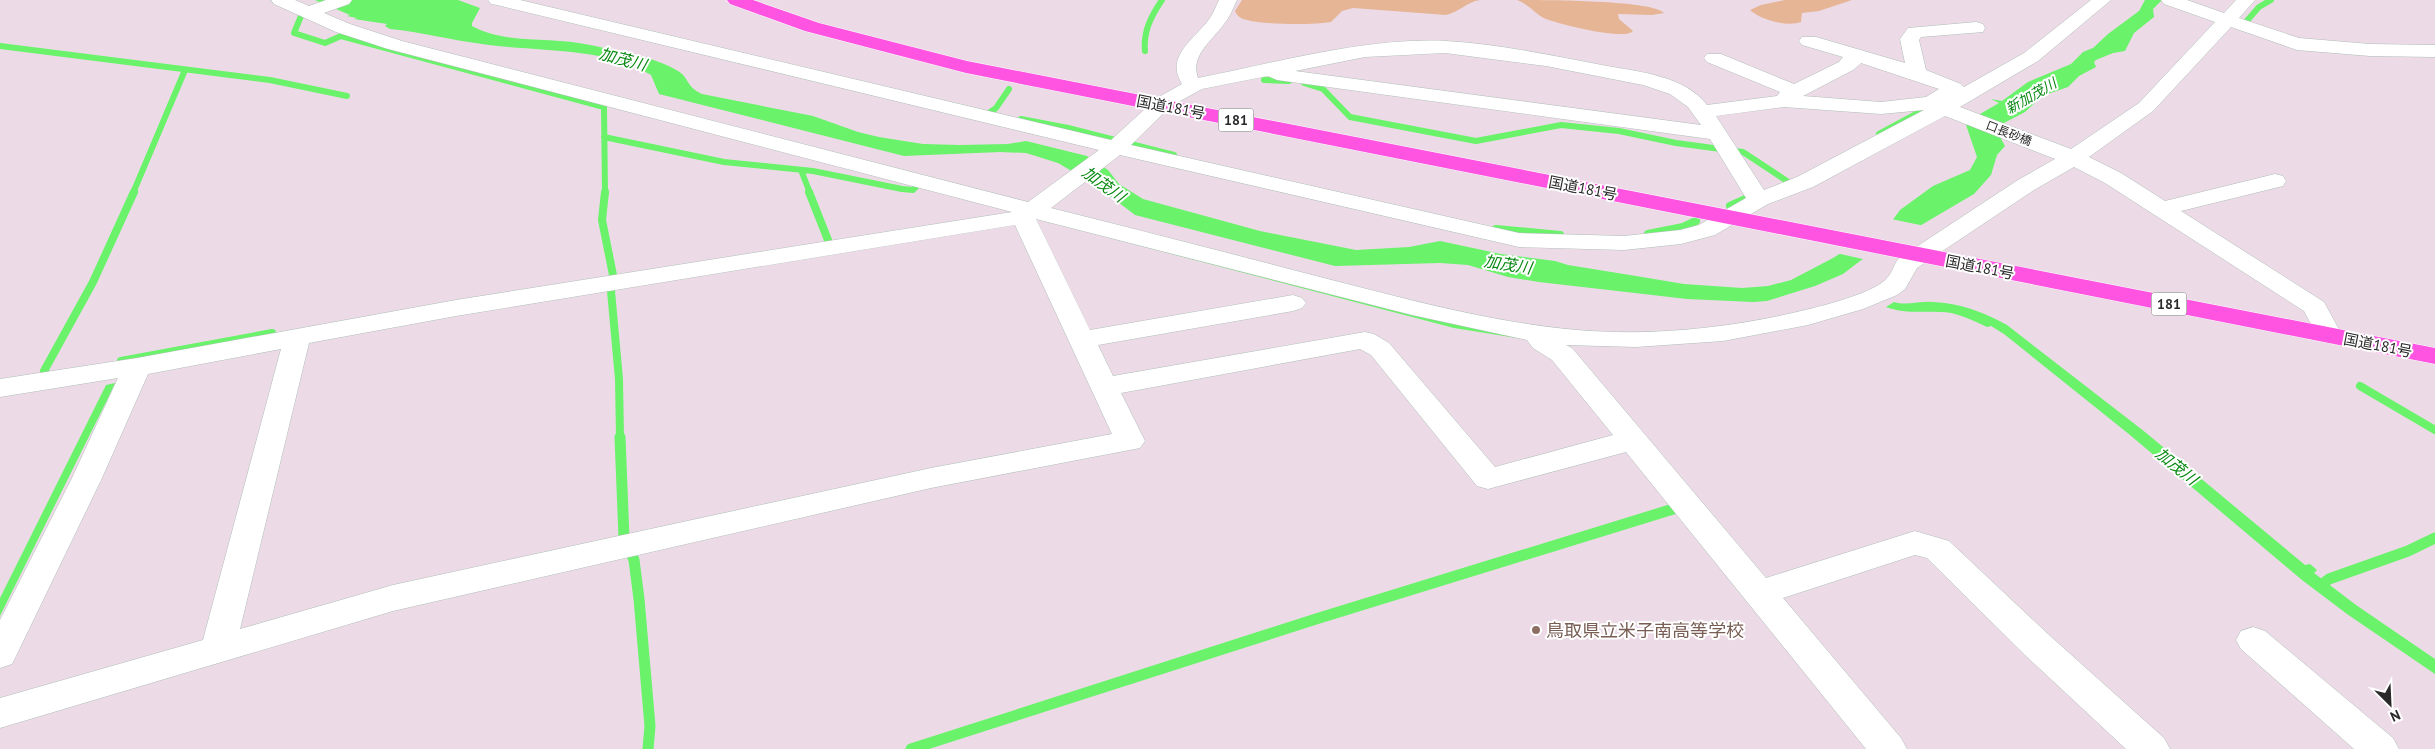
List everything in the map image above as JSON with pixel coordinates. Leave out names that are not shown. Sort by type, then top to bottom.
[{"type":"highway","name":"国道181号","points":[[736,0],[812,27],[966,67],[1167,100],[1743,208],[1920,249],[2326,328],[2435,356]]},
{"type":"highway","name":"国道181号","points":[[770,0],[864,30],[1167,100]]},
{"type":"highway","name":"国道181号","points":[[2326,328],[2435,342]]},
{"type":"street","points":[[280,0],[314,10],[343,0]]},
{"type":"street","points":[[497,0],[1114,150],[1519,240],[1624,243],[1682,237],[1707,230],[1743,208],[1805,182],[2031,57],[2102,0]]},
{"type":"street","points":[[1192,85],[1187,79],[1184,67],[1187,56],[1217,22],[1228,0]]},
{"type":"street","points":[[2170,0],[2281,40],[2308,46],[2435,51]]},
{"type":"street","points":[[314,10],[314,17],[395,45],[1444,315],[1578,338],[1649,338],[1723,334],[1780,324],[1834,311],[1896,284],[1907,264],[1920,249],[2026,185],[2146,107],[2221,19],[2246,0]]},
{"type":"street","points":[[1917,73],[1909,39],[1915,32],[1976,28]]},
{"type":"street","points":[[1809,41],[1917,73],[1954,88],[1943,107]]},
{"type":"street","points":[[0,388],[137,367],[456,308],[1033,210],[1114,150],[1167,100],[1192,85],[1365,51],[1462,48],[1546,60],[1648,80],[1677,90],[1695,103],[1738,165],[1752,192],[1743,208]]},
{"type":"street","points":[[1790,96],[1846,66],[1852,61],[1854,54]]},
{"type":"street","points":[[1714,58],[1790,96]]},
{"type":"street","points":[[1255,72],[1718,134]]},
{"type":"street","points":[[1702,112],[1790,96],[1881,108],[1943,107]]},
{"type":"street","name":"口長砂橋","points":[[1943,107],[2068,156],[2113,178],[2316,307],[2326,328]]},
{"type":"street","points":[[2160,209],[2275,181]]},
{"type":"street","points":[[0,713],[393,598],[931,478],[1130,441],[1081,340],[1033,210]]},
{"type":"street","points":[[1081,340],[1292,303]]},
{"type":"street","points":[[1536,332],[1542,342],[1562,354],[1888,749]]},
{"type":"street","points":[[218,650],[297,338]]},
{"type":"street","points":[[1104,387],[1345,342],[1365,340],[1380,349],[1488,478],[1633,440]]},
{"type":"street","points":[[0,654],[87,478],[137,367]]},
{"type":"street","points":[[1758,592],[1915,543],[1932,546],[1938,549],[2037,645],[2151,749]]},
{"type":"street","points":[[2254,640],[2380,749]]},
{"type":"shaded area","points":[[1242,0],[1480,0],[1446,15],[1353,8],[1342,11],[1331,22],[1277,24],[1255,22],[1238,16],[1235,11]]},
{"type":"shaded area","points":[[1517,0],[1619,3],[1640,5],[1664,13],[1652,15],[1618,14],[1619,19],[1633,31],[1627,34],[1605,33],[1546,19]]},
{"type":"shaded area","points":[[1785,0],[1852,0],[1819,11],[1802,13],[1801,22],[1789,24],[1774,22],[1750,10],[1761,5]]},
{"type":"water","points":[[315,0],[458,0],[480,8],[472,26],[486,32],[515,38],[575,42],[658,61],[681,73],[693,88],[702,94],[813,116],[858,132],[879,137],[923,144],[1008,144],[1026,141],[1087,156],[1108,170],[1119,184],[1143,199],[1260,231],[1356,250],[1409,247],[1440,241],[1501,254],[1555,261],[1568,265],[1684,284],[1742,288],[1768,286],[1791,280],[1833,258],[1892,221],[1900,210],[1933,186],[1970,170],[1977,157],[1966,125],[1968,121],[1999,103],[1991,99],[2002,101],[2028,82],[2071,64],[2083,52],[2093,48],[2108,34],[2139,11],[2145,0],[2162,0],[2153,9],[2154,17],[2134,33],[2125,51],[2113,53],[2096,60],[2094,62],[2096,67],[2079,76],[2068,87],[2042,96],[2025,112],[2000,125],[2000,137],[2005,146],[1997,155],[1991,175],[1974,194],[1860,261],[1843,274],[1815,286],[1767,301],[1753,302],[1687,299],[1539,282],[1508,277],[1468,265],[1440,263],[1335,266],[1135,215],[1097,186],[1058,163],[1026,153],[1000,152],[904,156],[659,94],[651,75],[612,59],[569,52],[482,44],[390,29],[385,26],[387,24],[354,19],[357,18],[347,16],[350,15]]},
{"type":"water","points":[[1046,221],[1523,339],[1454,328]]},
{"type":"water","name":"加茂川","points":[[1894,302],[1903,304],[1933,302],[1953,304],[1980,312],[2007,325],[2145,432],[2305,565],[2310,564],[2317,570],[2314,573],[2356,605],[2435,659],[2435,674],[2347,614],[2302,580],[2130,435],[2004,334],[1991,326],[1987,327],[1952,313],[1906,311],[1886,307]]},
{"type":"water","points":[[115,383],[0,616],[0,598],[106,385]]},
{"type":"pier","points":[[1891,219],[1925,226],[1867,260],[1836,253]]},
{"type":"waterway","points":[[1145,51],[1145,37],[1149,24],[1162,0]]},
{"type":"waterway","points":[[2250,27],[2244,24],[2259,7],[2271,0]]},
{"type":"waterway","points":[[301,16],[294,33],[325,43],[341,36],[604,107],[604,137]]},
{"type":"waterway","points":[[0,46],[270,80],[347,96]]},
{"type":"waterway","points":[[133,193],[185,70]]},
{"type":"waterway","points":[[1264,80],[1289,81]]},
{"type":"waterway","points":[[1304,83],[1323,89],[1350,117],[1476,141],[1561,125],[1619,131],[1676,143],[1743,152],[1787,181]]},
{"type":"waterway","points":[[989,113],[996,108],[1009,89]]},
{"type":"waterway","points":[[1879,134],[1931,106]]},
{"type":"waterway","points":[[1021,119],[1068,128],[1174,155]]},
{"type":"waterway","points":[[604,137],[724,162],[813,171],[902,189],[913,190],[917,186]]},
{"type":"waterway","points":[[604,137],[605,192]]},
{"type":"waterway","points":[[801,170],[810,193]]},
{"type":"waterway","points":[[47,374],[44,371],[93,282],[134,192]]},
{"type":"waterway","points":[[605,192],[602,220],[613,275],[611,291],[619,379],[620,438]]},
{"type":"waterway","points":[[809,192],[828,240]]},
{"type":"waterway","points":[[1730,206],[1750,197]]},
{"type":"waterway","points":[[1648,234],[1683,227],[1696,221]]},
{"type":"waterway","points":[[1496,229],[1560,235]]},
{"type":"waterway","points":[[121,361],[272,333]]},
{"type":"waterway","points":[[2360,386],[2435,430]]},
{"type":"waterway","points":[[620,437],[624,538],[634,560],[639,599],[650,726],[648,749]]},
{"type":"waterway","points":[[911,749],[1316,619],[1683,506]]},
{"type":"waterway","points":[[2320,586],[2329,579],[2408,551],[2435,538]]},
{"type":"place","name":"鳥取県立米子南高等学校","points":[[1536,630]]},
{"type":"water label","name":"新加茂川","points":[[2031,96]]}]
